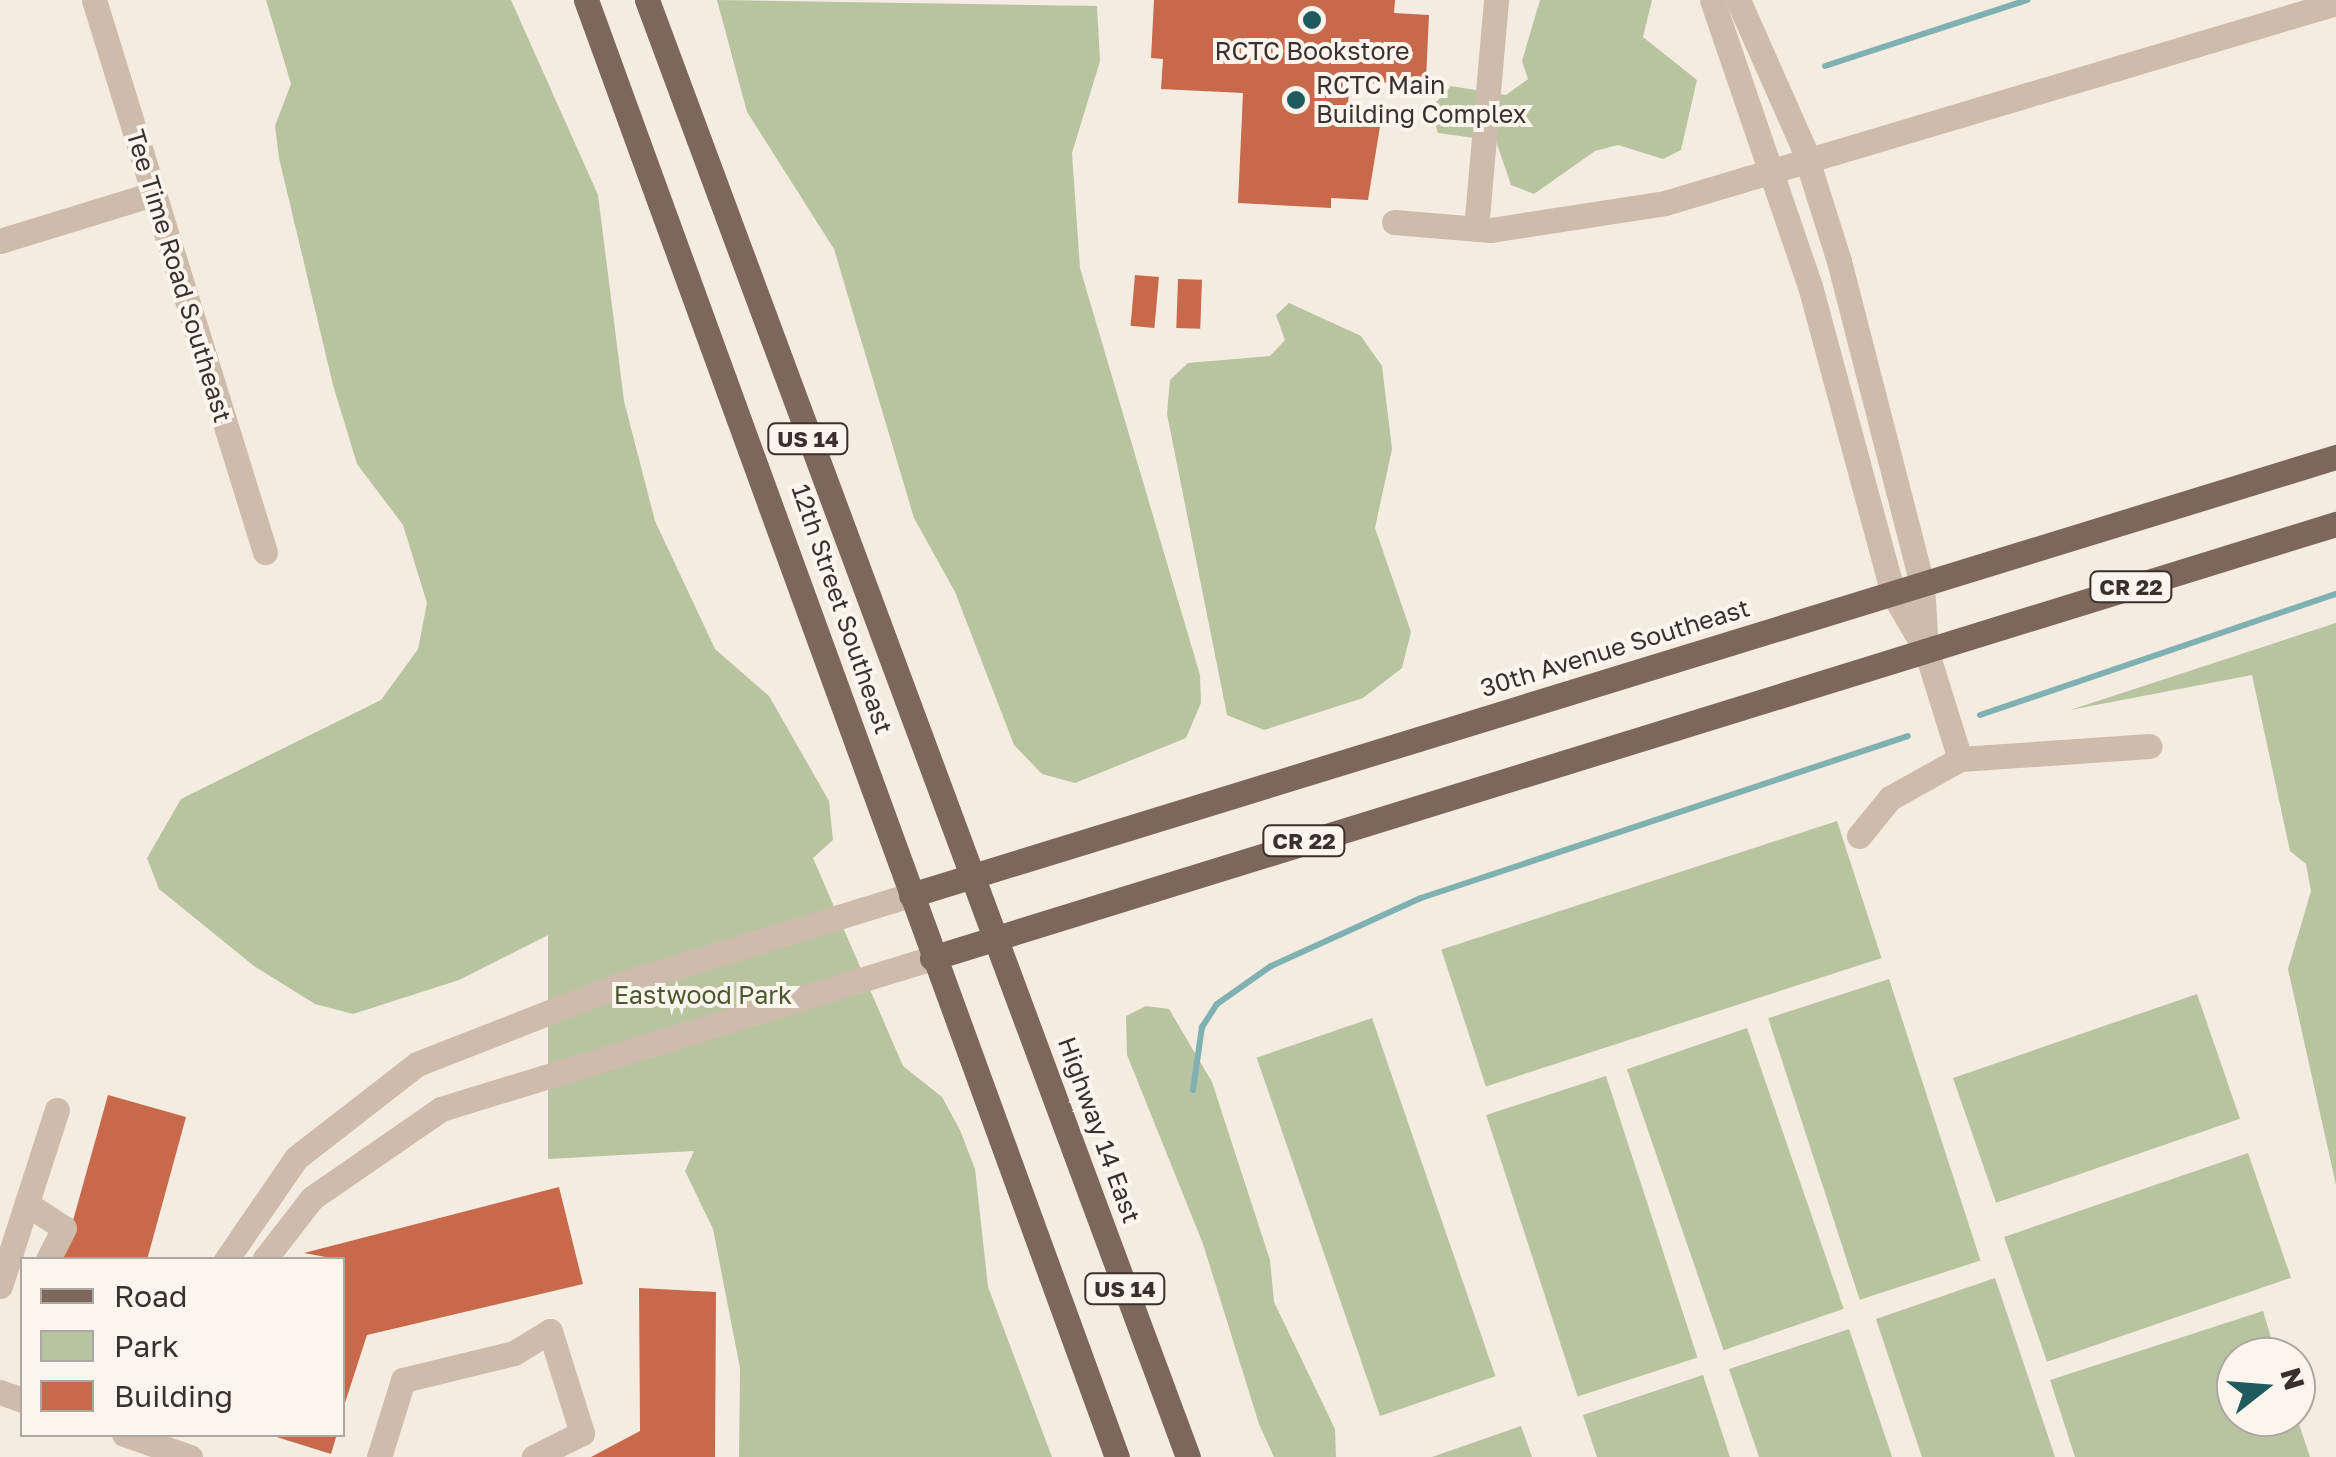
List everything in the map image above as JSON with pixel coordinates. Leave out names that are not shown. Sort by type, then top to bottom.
[{"type":"main road","name":"12th Street Southeast","points":[[586,0],[932,958]]},
{"type":"main road","name":"12th Street Southeast","points":[[647,0],[996,937]]},
{"type":"main road","name":"30th Avenue Southeast","points":[[911,895],[2336,457]]},
{"type":"main road","name":"CR 22","points":[[932,958],[2336,524]]},
{"type":"main road","name":"Highway 14 East","points":[[996,937],[1188,1457]]},
{"type":"main road","name":"US 14","points":[[932,958],[1118,1457]]},
{"type":"street","name":"Tee Time Road Southeast","points":[[94,0],[265,552]]},
{"type":"street","points":[[1476,230],[1496,0]]},
{"type":"street","points":[[1712,0],[1775,174],[1893,594],[1926,650],[1960,759]]},
{"type":"street","points":[[1738,0],[1809,164],[1922,585],[1926,650]]},
{"type":"street","points":[[1394,222],[1476,230],[1558,224],[1775,174],[2336,3]]},
{"type":"street","points":[[0,241],[153,194]]},
{"type":"street","points":[[1859,836],[1890,798],[1960,759],[2150,746]]},
{"type":"street","points":[[228,1257],[296,1158],[417,1064],[621,984],[911,895]]},
{"type":"street","points":[[267,1257],[336,1177],[441,1109],[932,958]]},
{"type":"street","points":[[9,1277],[27,1204],[58,1110]]},
{"type":"street","points":[[27,1204],[64,1228],[50,1257]]},
{"type":"street","points":[[379,1457],[402,1380],[514,1353],[550,1331],[582,1433],[534,1457]]},
{"type":"street","points":[[153,1445],[184,1450]]},
{"type":"green space","name":"Eastwood Park","points":[[266,0],[511,0],[598,195],[624,401],[655,521],[715,649],[769,696],[829,801],[833,840],[813,858],[903,1066],[942,1097],[960,1130],[975,1169],[988,1287],[1052,1457],[739,1457],[740,1368],[713,1229],[685,1171],[694,1151],[548,1159],[548,935],[459,980],[353,1014],[315,1004],[254,966],[159,889],[147,858],[181,799],[381,700],[418,649],[427,603],[403,525],[357,464],[333,385],[279,158],[275,126],[291,84]]},
{"type":"green space","points":[[717,0],[1097,6],[1100,61],[1072,153],[1080,268],[1200,675],[1201,703],[1186,738],[1075,783],[1042,774],[1014,745],[955,592],[914,518],[834,249],[747,112]]},
{"type":"green space","points":[[1540,0],[1652,0],[1643,37],[1697,80],[1681,150],[1663,159],[1618,145],[1595,151],[1534,194],[1511,185],[1496,141],[1438,133],[1430,109],[1451,86],[1506,95],[1528,79],[1522,61]]},
{"type":"green space","points":[[1289,303],[1361,336],[1382,366],[1392,449],[1375,528],[1411,632],[1402,668],[1363,698],[1264,730],[1227,715],[1167,414],[1170,380],[1188,363],[1270,356],[1285,340],[1276,315]]},
{"type":"green space","points":[[2336,623],[2336,1185],[2288,969],[2311,891],[2306,864],[2290,851],[2252,675],[2070,710]]},
{"type":"green space","points":[[1837,821],[1881,958],[1486,1087],[1441,950]]},
{"type":"green space","points":[[1889,979],[1980,1261],[1860,1300],[1768,1018]]},
{"type":"green space","points":[[2197,994],[2240,1119],[1996,1203],[1953,1078]]},
{"type":"green space","points":[[1146,1006],[1169,1009],[1212,1082],[1270,1260],[1274,1302],[1335,1429],[1336,1457],[1274,1457],[1259,1424],[1203,1244],[1127,1055],[1126,1016]]},
{"type":"green space","points":[[1372,1018],[1495,1376],[1380,1416],[1257,1058]]},
{"type":"green space","points":[[1747,1028],[1844,1309],[1724,1350],[1627,1069]]},
{"type":"green space","points":[[1606,1076],[1697,1358],[1578,1396],[1486,1115]]},
{"type":"green space","points":[[2248,1153],[2291,1278],[2047,1362],[2004,1237]]},
{"type":"green space","points":[[1995,1278],[2055,1457],[1922,1457],[1876,1319]]},
{"type":"green space","points":[[2263,1311],[2271,1337],[2216,1337],[2216,1437],[2303,1437],[2310,1457],[2075,1457],[2050,1380]]},
{"type":"green space","points":[[1849,1329],[1892,1457],[1759,1457],[1729,1369]]},
{"type":"green space","points":[[1703,1375],[1730,1457],[1597,1457],[1583,1415]]},
{"type":"green space","points":[[1521,1426],[1532,1457],[1432,1457]]},
{"type":"building","name":"RCTC Main Building Complex","points":[[1154,0],[1395,0],[1394,13],[1429,15],[1426,80],[1349,85],[1348,107],[1383,108],[1368,200],[1331,198],[1331,208],[1238,203],[1243,93],[1161,89],[1163,59],[1151,58]]},
{"type":"building","points":[[1135,275],[1159,277],[1154,328],[1131,326]]},
{"type":"building","points":[[1178,279],[1202,280],[1200,329],[1176,328]]},
{"type":"building","points":[[108,1095],[186,1117],[148,1257],[63,1257]]},
{"type":"building","points":[[559,1187],[583,1284],[367,1335],[345,1403],[345,1257],[304,1253]]},
{"type":"building","points":[[639,1288],[716,1292],[715,1457],[591,1457],[640,1431]]},
{"type":"building","points":[[277,1437],[336,1437],[331,1454]]},
{"type":"waterway","points":[[1825,66],[2027,0]]},
{"type":"waterway","points":[[1980,715],[2336,594]]},
{"type":"waterway","points":[[1193,1090],[1202,1027],[1217,1004],[1271,966],[1421,898],[1908,736]]},
{"type":"place","name":"RCTC Bookstore","points":[[1312,20]]},
{"type":"place","name":"RCTC Main Building Complex","points":[[1296,100]]}]
